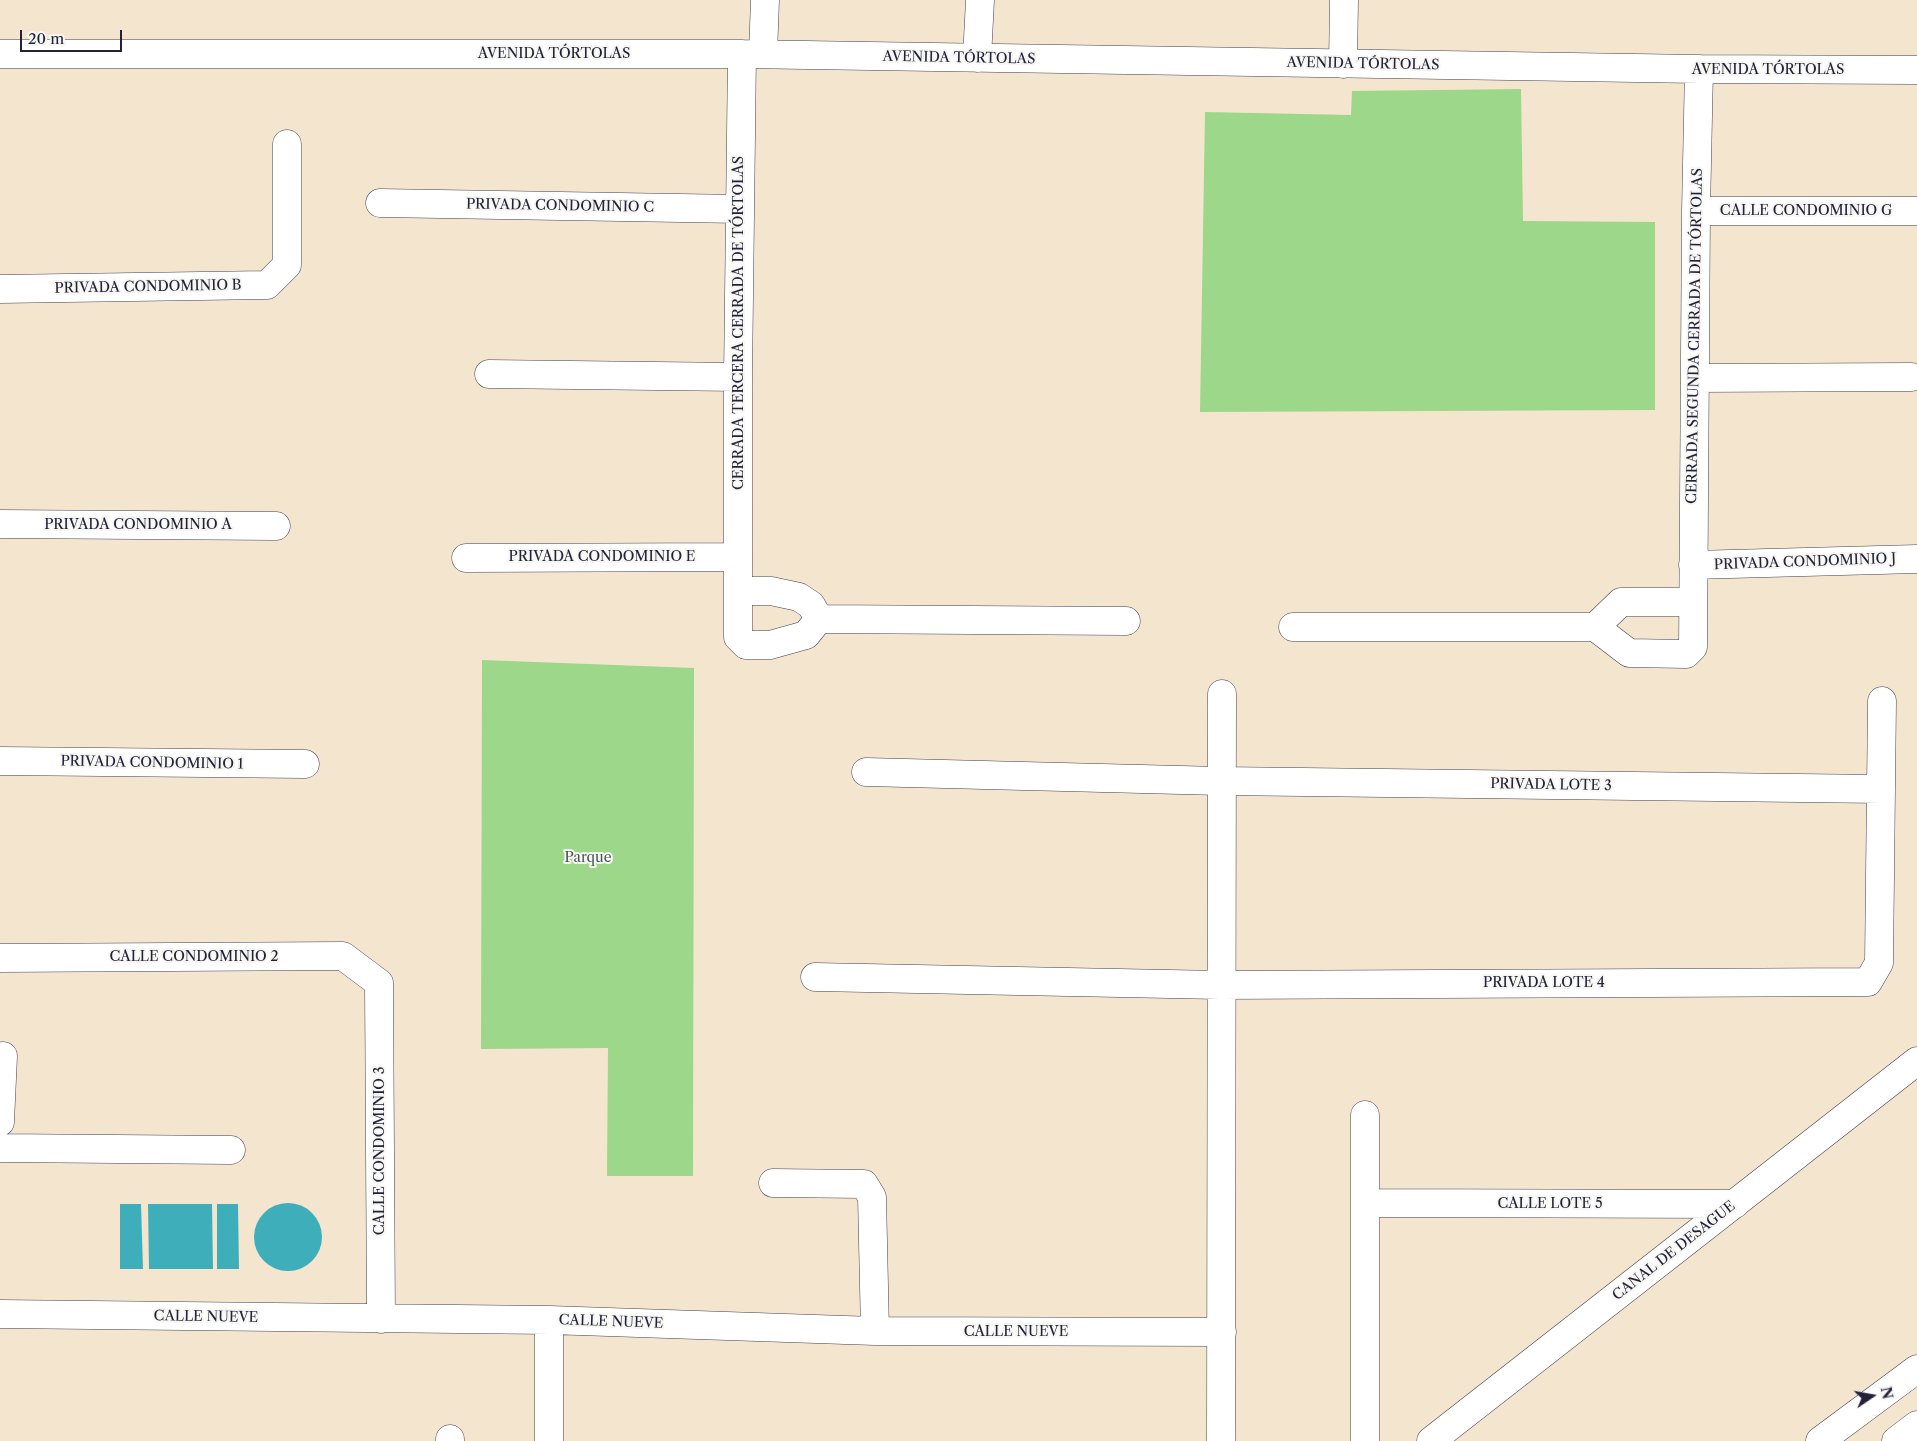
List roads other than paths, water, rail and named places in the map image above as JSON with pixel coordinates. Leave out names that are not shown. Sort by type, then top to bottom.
[{"type":"main road","name":"CERRADA TERCERA CERRADA DE TÓRTOLAS","points":[[765,0],[752,54],[740,209],[738,637],[746,645],[770,645],[795,639],[806,634],[819,619]]},
{"type":"main road","points":[[977,58],[980,0]]},
{"type":"main road","points":[[1343,64],[1344,0]]},
{"type":"main road","name":"AVENIDA TÓRTOLAS","points":[[0,54],[752,54],[1699,69],[1917,70]]},
{"type":"main road","name":"CERRADA SEGUNDA CERRADA DE TÓRTOLAS","points":[[1596,627],[1629,653],[1686,654],[1693,647],[1696,211],[1699,69]]},
{"type":"main road","name":"PRIVADA CONDOMINIO B","points":[[0,288],[267,285],[287,265],[287,144]]},
{"type":"main road","name":"PRIVADA CONDOMINIO C","points":[[380,203],[740,209]]},
{"type":"main road","name":"CALLE CONDOMINIO G","points":[[1696,211],[1917,212]]},
{"type":"main road","points":[[489,374],[738,377]]},
{"type":"main road","points":[[1695,378],[1911,377]]},
{"type":"main road","name":"PRIVADA CONDOMINIO A","points":[[0,524],[276,526]]},
{"type":"main road","name":"PRIVADA CONDOMINIO E","points":[[466,558],[738,556]]},
{"type":"main road","name":"PRIVADA CONDOMINIO J","points":[[1693,565],[1917,559]]},
{"type":"main road","points":[[738,591],[771,591],[799,597],[810,605],[819,619],[1126,621]]},
{"type":"main road","points":[[1293,627],[1596,627],[1621,602],[1693,602]]},
{"type":"main road","points":[[1221,1441],[1220,781],[1222,694]]},
{"type":"main road","points":[[1881,790],[1882,701]]},
{"type":"main road","name":"PRIVADA CONDOMINIO 1","points":[[0,761],[305,764]]},
{"type":"main road","name":"PRIVADA LOTE 3","points":[[866,772],[1220,781],[1881,790]]},
{"type":"main road","name":"PRIVADA LOTE 4","points":[[815,977],[1220,985],[1868,982],[1879,963],[1881,790]]},
{"type":"main road","name":"CALLE CONDOMINIO 2","points":[[0,958],[343,956],[379,983]]},
{"type":"main road","name":"CALLE CONDOMINIO 3","points":[[379,983],[381,1319]]},
{"type":"main road","points":[[0,1122],[2,1056]]},
{"type":"main road","name":"CANAL DE DESAGUE","points":[[1431,1441],[1917,1062]]},
{"type":"main road","points":[[1365,1115],[1365,1441]]},
{"type":"main road","points":[[0,1148],[230,1150]]},
{"type":"main road","points":[[773,1183],[864,1184],[872,1197],[875,1332]]},
{"type":"main road","name":"CALLE LOTE 5","points":[[1366,1203],[1735,1204]]},
{"type":"main road","name":"CALLE NUEVE","points":[[0,1314],[549,1320],[875,1332],[1222,1332]]},
{"type":"main road","points":[[549,1320],[549,1441]]},
{"type":"main road","points":[[1820,1441],[1917,1369]]},
{"type":"main road","points":[[1896,1441],[1917,1425]]},
{"type":"water","points":[[288,1203],[301,1206],[312,1213],[319,1224],[322,1237],[319,1250],[312,1261],[301,1268],[288,1271],[275,1268],[264,1261],[257,1250],[254,1237],[257,1224],[264,1213],[275,1206]]},
{"type":"water","points":[[120,1204],[141,1204],[143,1269],[120,1269]]},
{"type":"water","points":[[148,1204],[212,1204],[213,1269],[149,1269]]},
{"type":"water","points":[[217,1204],[238,1204],[239,1269],[217,1269]]},
{"type":"park label","name":"Parque","points":[[588,858]]}]
